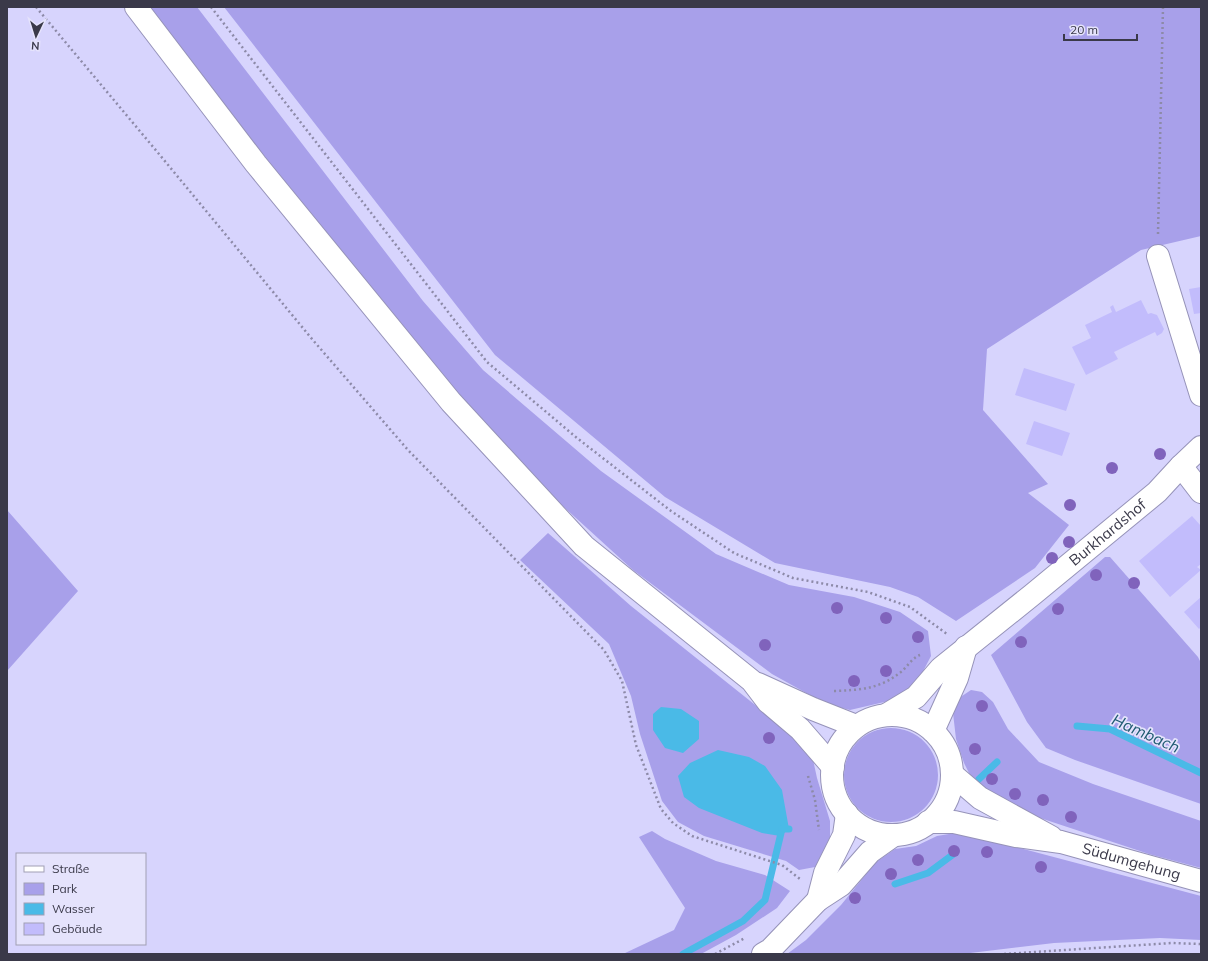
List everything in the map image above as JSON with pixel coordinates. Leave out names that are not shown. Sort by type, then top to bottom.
[{"type":"main road","points":[[136,7],[256,164],[462,414],[584,546],[752,681],[813,710],[856,726]]},
{"type":"main road","points":[[1158,256],[1201,395]]},
{"type":"main road","name":"Burkhardshof","points":[[886,715],[916,697],[940,668],[1032,596],[1157,492],[1201,447]]},
{"type":"main road","points":[[1181,466],[1201,492]]},
{"type":"main road","points":[[933,731],[956,678],[966,647]]},
{"type":"main road","points":[[752,681],[768,702],[800,729],[833,767]]},
{"type":"main road","points":[[886,715],[903,716],[919,721],[933,731],[943,743],[950,758],[952,774],[950,793],[941,809],[928,822],[912,832],[894,835],[876,833],[860,826],[847,814],[838,801],[833,786],[833,767],[836,754],[843,740],[856,726],[868,720],[886,715]]},
{"type":"main road","name":"Südumgehung","points":[[952,774],[980,798],[1061,842]]},
{"type":"main road","points":[[818,900],[825,873],[844,835],[847,814]]},
{"type":"main road","name":"Südumgehung","points":[[928,822],[954,822],[1016,836],[1061,842],[1201,881]]},
{"type":"main road","points":[[763,954],[770,950],[818,900],[841,885],[870,852],[894,835]]},
{"type":"path","points":[[36,7],[312,339],[408,450],[604,650],[622,681],[636,745],[661,810],[673,823],[692,836],[782,865]]},
{"type":"path","points":[[211,7],[487,362],[577,438],[671,511],[734,553],[792,578],[868,592],[910,607],[966,647]]},
{"type":"path","points":[[1158,256],[1163,7]]},
{"type":"path","points":[[1004,954],[1172,943],[1201,944]]},
{"type":"green space","points":[[149,7],[197,7],[423,301],[483,370],[601,471],[716,554],[789,585],[854,597],[900,612],[928,631],[931,656],[917,683],[893,700],[850,710],[826,704],[772,674],[633,570],[543,488],[403,332],[252,141]]},
{"type":"green space","points":[[224,7],[1201,7],[1201,236],[1141,250],[987,349],[983,410],[1048,484],[1028,493],[1069,525],[1035,568],[956,621],[918,597],[890,587],[775,563],[665,497],[495,355]]},
{"type":"green space","points":[[7,510],[78,591],[7,671]]},
{"type":"green space","points":[[548,533],[631,606],[783,727],[812,755],[817,778],[830,821],[830,843],[822,860],[815,867],[799,870],[786,861],[704,836],[678,822],[662,801],[640,734],[631,696],[609,644],[520,560]]},
{"type":"green space","points":[[1105,557],[1110,557],[1198,657],[1201,663],[1201,804],[1075,760],[1046,748],[1027,722],[991,655]]},
{"type":"green space","points":[[971,690],[982,692],[993,702],[1008,729],[1039,762],[1093,784],[1201,821],[1201,868],[1149,854],[1034,816],[992,794],[972,779],[964,763],[956,739],[953,713],[959,698]]},
{"type":"green space","points":[[891,728],[909,731],[924,742],[935,757],[938,775],[935,793],[924,808],[909,819],[891,822],[873,819],[858,808],[847,793],[844,775],[847,757],[858,742],[873,731]]},
{"type":"green space","points":[[652,831],[665,839],[716,861],[765,875],[790,891],[777,908],[736,935],[701,954],[623,954],[674,930],[685,908],[639,837]]},
{"type":"green space","points":[[955,833],[1001,843],[1201,896],[1201,940],[1160,938],[1054,943],[962,954],[787,954],[806,940],[841,905],[876,862],[895,849],[916,846],[937,836]]},
{"type":"water","points":[[661,707],[681,709],[699,721],[699,739],[683,753],[665,748],[653,730],[653,714]]},
{"type":"water","points":[[718,750],[749,757],[765,766],[782,790],[789,829],[780,836],[762,833],[699,808],[684,797],[678,776],[690,763]]},
{"type":"building","points":[[1201,287],[1201,313],[1194,314],[1189,289]]},
{"type":"building","points":[[1141,300],[1148,314],[1151,313],[1157,315],[1164,329],[1162,333],[1157,336],[1155,332],[1114,352],[1118,359],[1086,375],[1072,347],[1091,338],[1085,325],[1112,312],[1110,307],[1113,305],[1116,312]]},
{"type":"building","points":[[1024,368],[1075,384],[1066,411],[1015,395]]},
{"type":"building","points":[[1034,421],[1070,433],[1062,456],[1026,444]]},
{"type":"building","points":[[1192,516],[1201,526],[1201,564],[1197,567],[1201,570],[1170,597],[1139,561]]},
{"type":"building","points":[[1201,597],[1201,627],[1199,629],[1184,612]]},
{"type":"waterway","name":"Hambach","points":[[1077,726],[1110,729],[1201,773]]},
{"type":"waterway","name":"Hambach","points":[[979,779],[997,762]]},
{"type":"waterway","name":"Hambach","points":[[683,954],[743,921],[765,900],[782,829],[789,829]]},
{"type":"waterway","name":"Hambach","points":[[895,884],[928,873],[955,853]]}]
